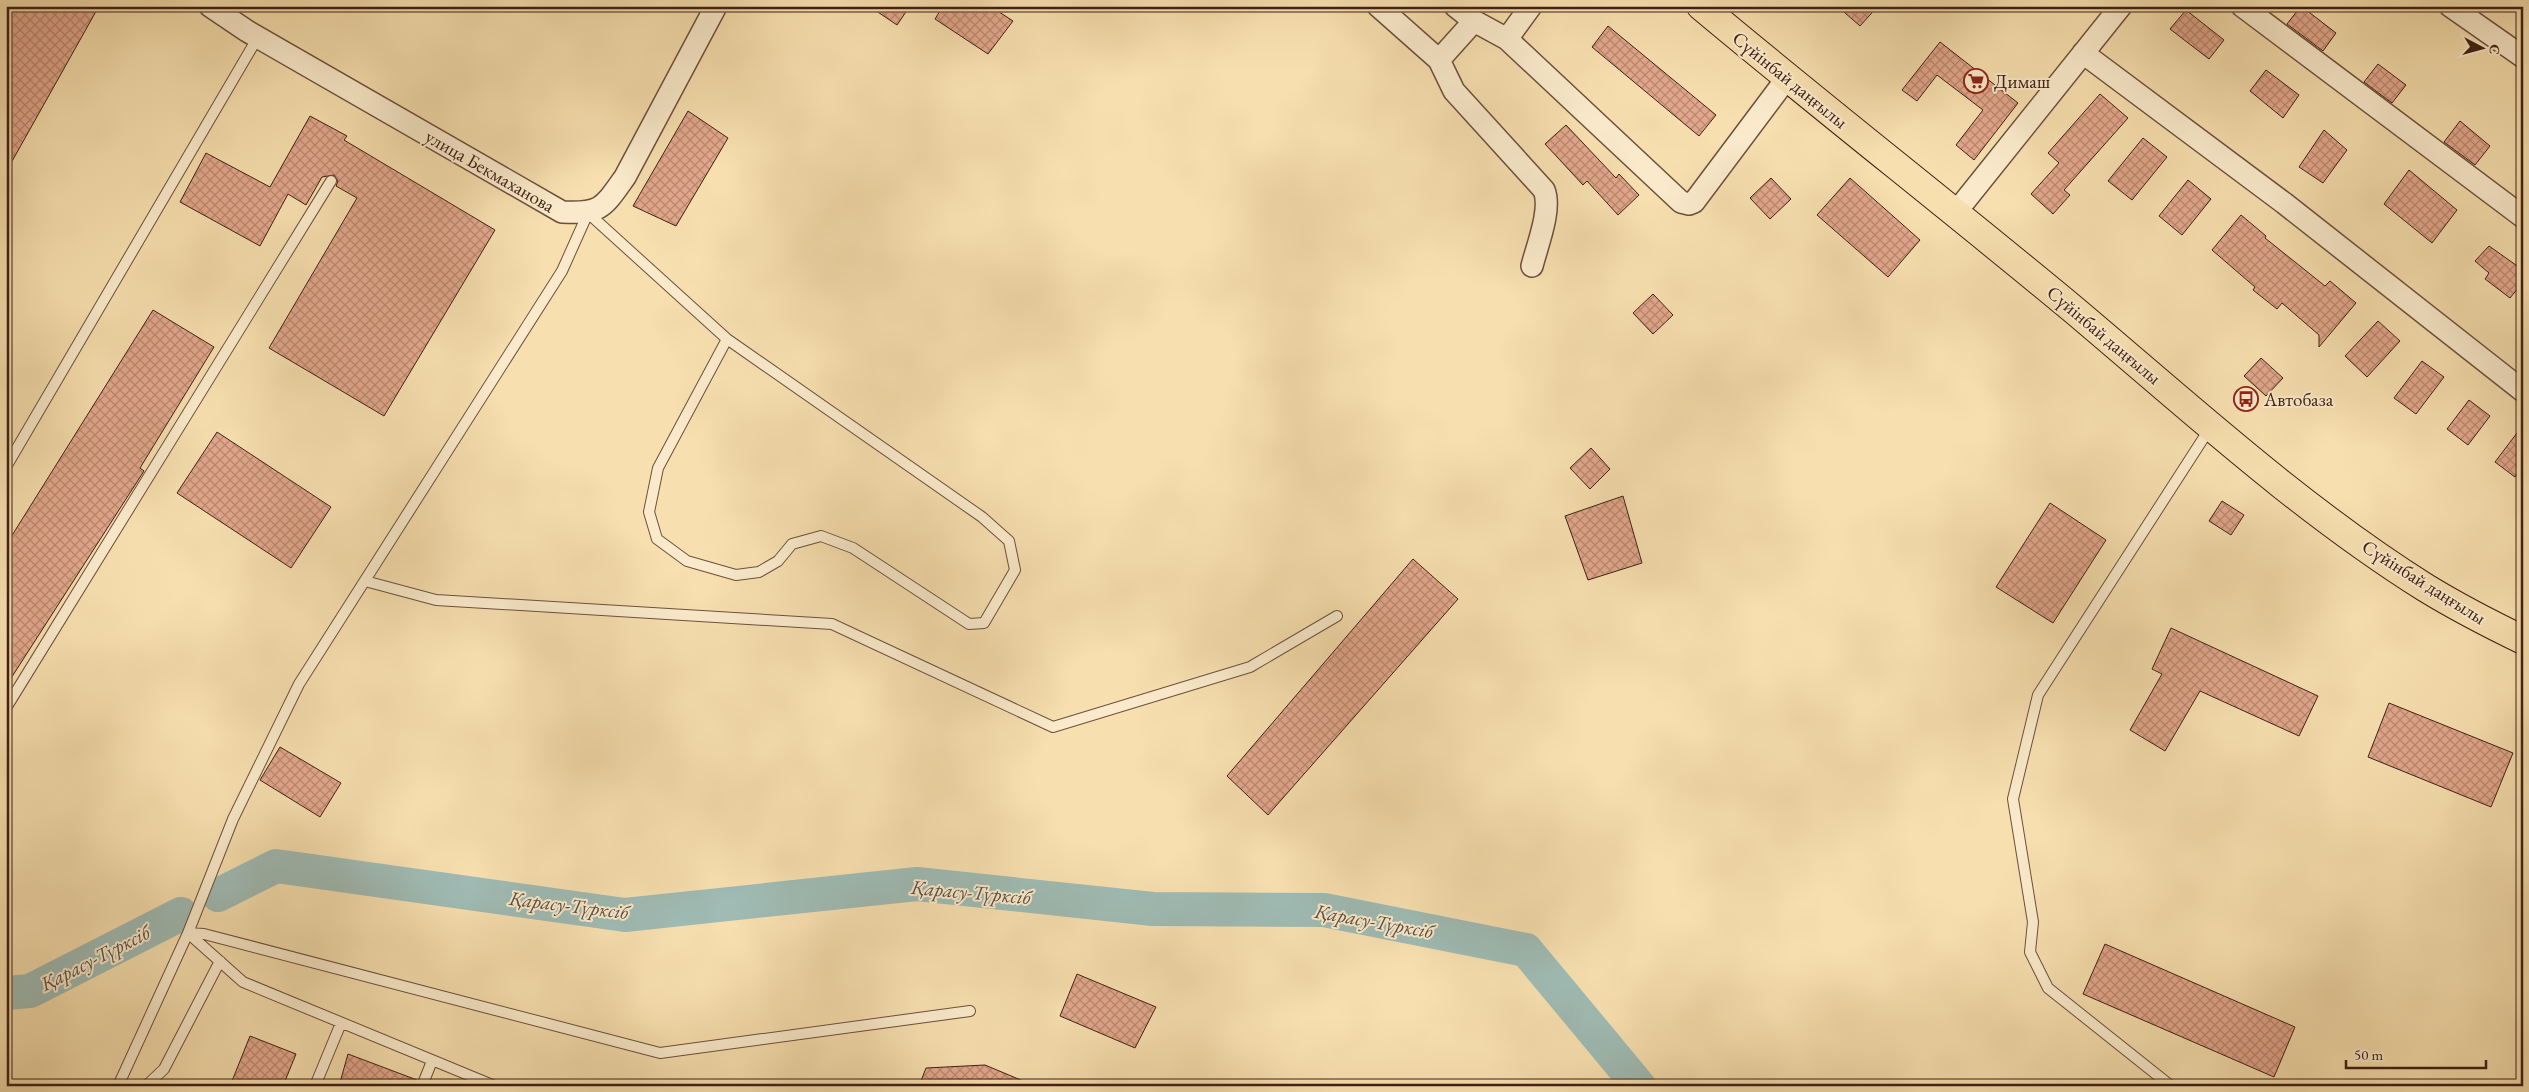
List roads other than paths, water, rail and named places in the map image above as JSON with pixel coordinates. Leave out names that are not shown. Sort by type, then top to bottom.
[{"type":"main road","name":"Сүйінбай даңғылы","points":[[1701,6],[1787,78],[1956,212],[2212,426],[2357,542],[2428,589],[2523,640]]},
{"type":"street","name":"улица Бекмаханова","points":[[210,6],[258,37],[562,212],[588,213]]},
{"type":"street","points":[[588,213],[607,202],[625,177],[716,6]]},
{"type":"street","points":[[1378,6],[1439,60],[1454,92],[1544,190],[1547,197],[1546,209],[1532,266]]},
{"type":"street","points":[[1455,6],[1474,21],[1507,39],[1681,202],[1689,204],[1694,202],[1787,78]]},
{"type":"street","points":[[1507,39],[1531,6]]},
{"type":"street","points":[[1956,212],[2121,6]]},
{"type":"street","points":[[2242,6],[2523,218]]},
{"type":"street","points":[[2450,6],[2523,57]]},
{"type":"street","points":[[1439,60],[1474,21]]},
{"type":"street","points":[[2084,53],[2284,203],[2523,391]]},
{"type":"lane","points":[[6,468],[258,37]]},
{"type":"lane","points":[[6,708],[331,181]]},
{"type":"lane","points":[[118,1086],[188,933],[233,819],[298,684],[562,271],[588,213],[727,339],[982,517],[1009,541],[1016,570],[984,623],[969,624],[853,548],[821,536],[792,544],[778,561],[759,572],[736,575],[687,561],[657,539],[649,512],[658,468],[727,339]]},
{"type":"lane","points":[[2171,1086],[2048,988],[2030,952],[2033,922],[2013,799],[2038,695],[2212,426]]},
{"type":"lane","points":[[365,581],[436,600],[832,624],[1053,727],[1250,667],[1337,616]]},
{"type":"lane","points":[[188,933],[244,982],[495,1086]]},
{"type":"lane","points":[[188,933],[214,936],[660,1053],[970,1012]]},
{"type":"lane","points":[[146,1086],[164,1069],[220,961]]},
{"type":"lane","points":[[315,1086],[342,1023]]},
{"type":"lane","points":[[422,1086],[432,1061]]},
{"type":"lane","points":[[6,1084],[11,1086]]},
{"type":"waterway","name":"Қарасу-Түрксіб","points":[[218,895],[276,866],[625,915],[917,884],[1153,909],[1324,910],[1526,950],[1639,1086]]},
{"type":"waterway","name":"Қарасу-Түрксіб","points":[[6,993],[30,991],[181,914]]},
{"type":"place","name":"Димаш","points":[[1976,81]]},
{"type":"place","name":"Автобаза","points":[[2246,399]]}]
